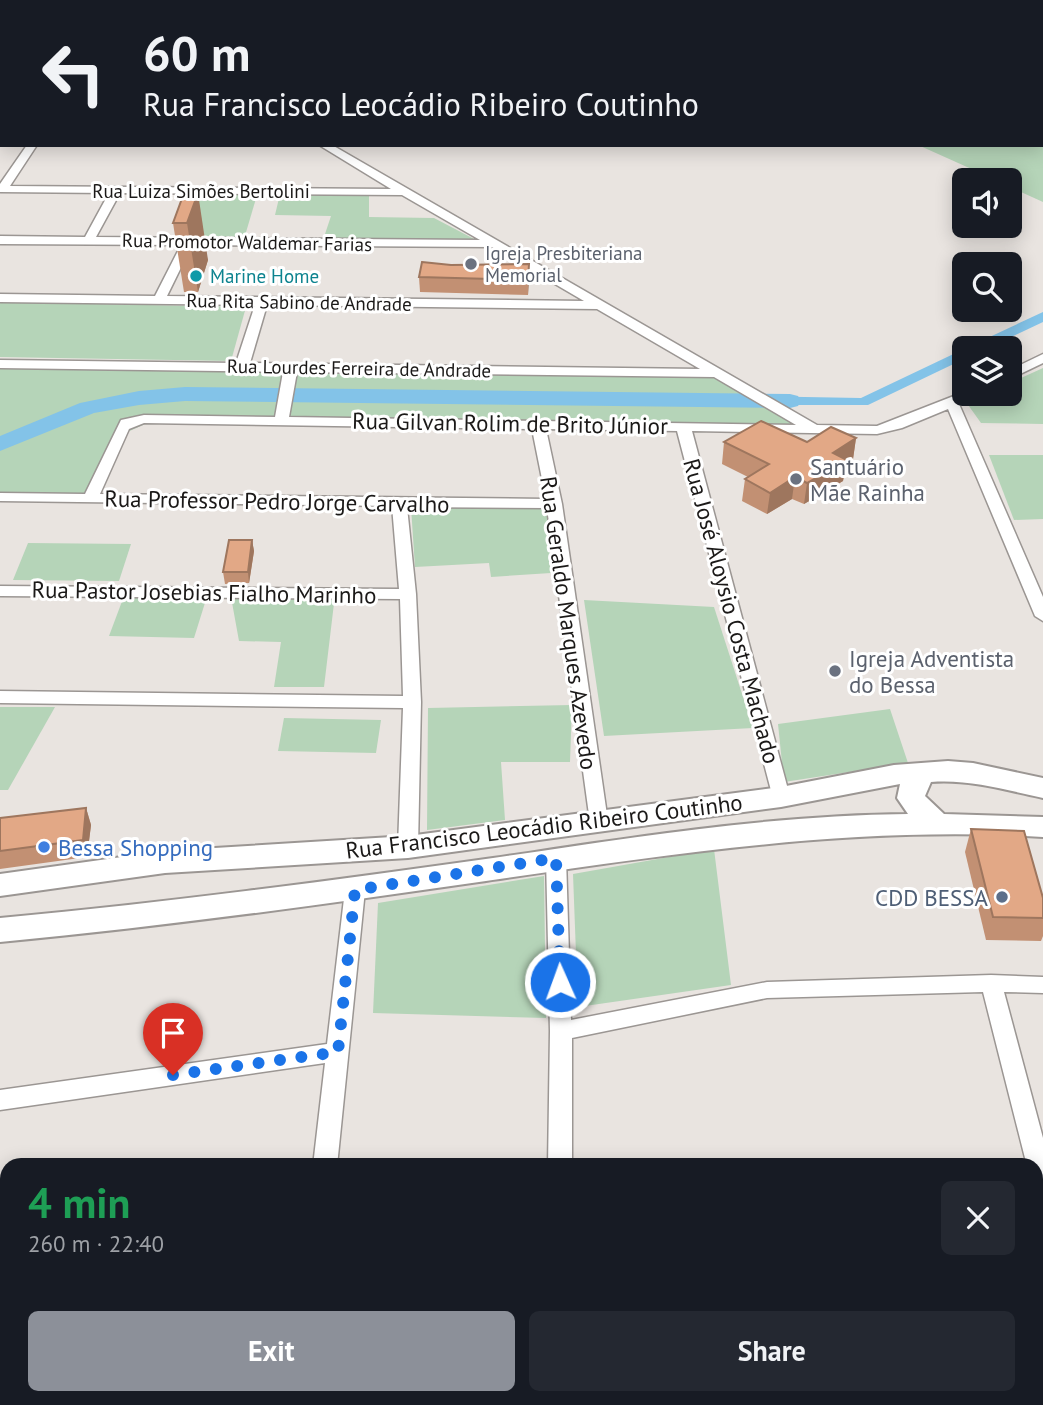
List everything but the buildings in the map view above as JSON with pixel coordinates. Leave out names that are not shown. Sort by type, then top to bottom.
[{"type":"main road","name":"Rua Francisco Leocádio Ribeiro Coutinho","points":[[0,885],[165,862],[408,847],[781,797],[894,775],[925,772],[973,773],[1043,788]]},
{"type":"main road","points":[[925,772],[915,781],[911,798],[923,813],[936,823]]},
{"type":"main road","name":"Rua Francisco Leocádio Ribeiro Coutinho","points":[[0,930],[132,918],[355,890],[556,858],[652,846],[862,825],[936,823],[1043,827]]},
{"type":"street","points":[[1,189],[31,147]]},
{"type":"street","points":[[327,147],[813,429]]},
{"type":"street","name":"Rua Luiza Simões Bertolini","points":[[1,189],[402,192]]},
{"type":"street","points":[[89,240],[117,190]]},
{"type":"street","name":"Rua Promotor Waldemar Farias","points":[[0,240],[493,244]]},
{"type":"street","points":[[159,300],[188,242]]},
{"type":"street","name":"Rua Rita Sabino de Andrade","points":[[0,298],[598,305]]},
{"type":"street","points":[[242,366],[262,301]]},
{"type":"street","points":[[1022,369],[1043,358]]},
{"type":"street","name":"Rua Lourdes Ferreira de Andrade","points":[[0,364],[718,373]]},
{"type":"street","points":[[281,420],[292,367]]},
{"type":"street","name":"Rua Gilvan Rolim de Brito Júnior","points":[[91,498],[126,423],[144,419],[888,428],[952,403]]},
{"type":"street","points":[[953,406],[1043,617]]},
{"type":"street","name":"Rua Geraldo Marques Azevedo","points":[[538,424],[554,504],[599,822]]},
{"type":"street","name":"Rua José Aloysio Costa Machado","points":[[683,425],[714,548],[767,735],[781,797]]},
{"type":"street","name":"Rua Professor Pedro Jorge Carvalho","points":[[0,497],[554,504]]},
{"type":"street","points":[[399,502],[408,594],[412,702],[408,847]]},
{"type":"street","name":"Rua Pastor Josebias Fialho Marinho","points":[[0,591],[408,594]]},
{"type":"street","points":[[0,697],[412,702]]},
{"type":"street","points":[[556,858],[561,1031],[559,1158]]},
{"type":"street","points":[[326,1158],[355,890]]},
{"type":"street","points":[[561,1031],[767,990],[991,983],[1043,985]]},
{"type":"street","points":[[991,983],[1037,1158]]},
{"type":"street","points":[[0,1100],[338,1052]]},
{"type":"green space","points":[[922,147],[1043,147],[1043,202],[1022,192],[1022,168],[969,168]]},
{"type":"green space","points":[[189,194],[257,195],[244,239],[189,238]]},
{"type":"green space","points":[[280,194],[369,195],[369,217],[434,218],[478,241],[323,240],[331,216],[275,215]]},
{"type":"green space","points":[[0,302],[246,307],[231,361],[0,357]]},
{"type":"green space","points":[[0,368],[713,375],[810,429],[152,421],[114,438],[85,494],[0,492]]},
{"type":"green space","points":[[1043,368],[1043,424],[981,423],[969,406],[1022,406],[1022,378]]},
{"type":"green space","points":[[989,455],[1043,455],[1043,519],[1014,520]]},
{"type":"green space","points":[[411,507],[547,509],[551,573],[491,577],[489,563],[415,567]]},
{"type":"green space","points":[[28,543],[131,544],[119,581],[13,580]]},
{"type":"green space","points":[[127,588],[209,590],[194,638],[109,636]]},
{"type":"green space","points":[[335,595],[324,687],[274,687],[281,642],[239,641],[231,597]]},
{"type":"green space","points":[[584,600],[714,607],[753,728],[604,736]]},
{"type":"green space","points":[[572,705],[570,762],[501,762],[505,820],[427,830],[428,708]]},
{"type":"green space","points":[[0,707],[55,707],[8,790],[0,790]]},
{"type":"green space","points":[[890,709],[908,763],[784,782],[778,724]]},
{"type":"green space","points":[[284,718],[381,720],[376,753],[278,751]]},
{"type":"green space","points":[[714,849],[731,985],[578,1007],[573,874]]},
{"type":"green space","points":[[544,876],[546,1018],[373,1013],[378,903]]},
{"type":"water","points":[[1043,312],[1043,322],[1013,336],[992,336],[1022,322]]},
{"type":"water","points":[[952,355],[952,365],[868,405],[767,405],[750,396],[861,398]]},
{"type":"waterway","points":[[0,444],[88,408],[139,398],[185,394],[790,401]]},
{"type":"place","name":"Igreja Presbiteriana Memorial","points":[[471,264]]},
{"type":"place","name":"Marine Home","points":[[196,276]]},
{"type":"place","name":"Santuário Mãe Rainha","points":[[796,479]]},
{"type":"place","name":"Igreja Adventista do Bessa","points":[[835,671]]},
{"type":"place","name":"Bessa Shopping","points":[[44,847]]},
{"type":"place","name":"CDD BESSA","points":[[1002,897]]},
{"type":"route","points":[[173,1075],[338,1052],[355,890],[556,858],[560,982]]}]
